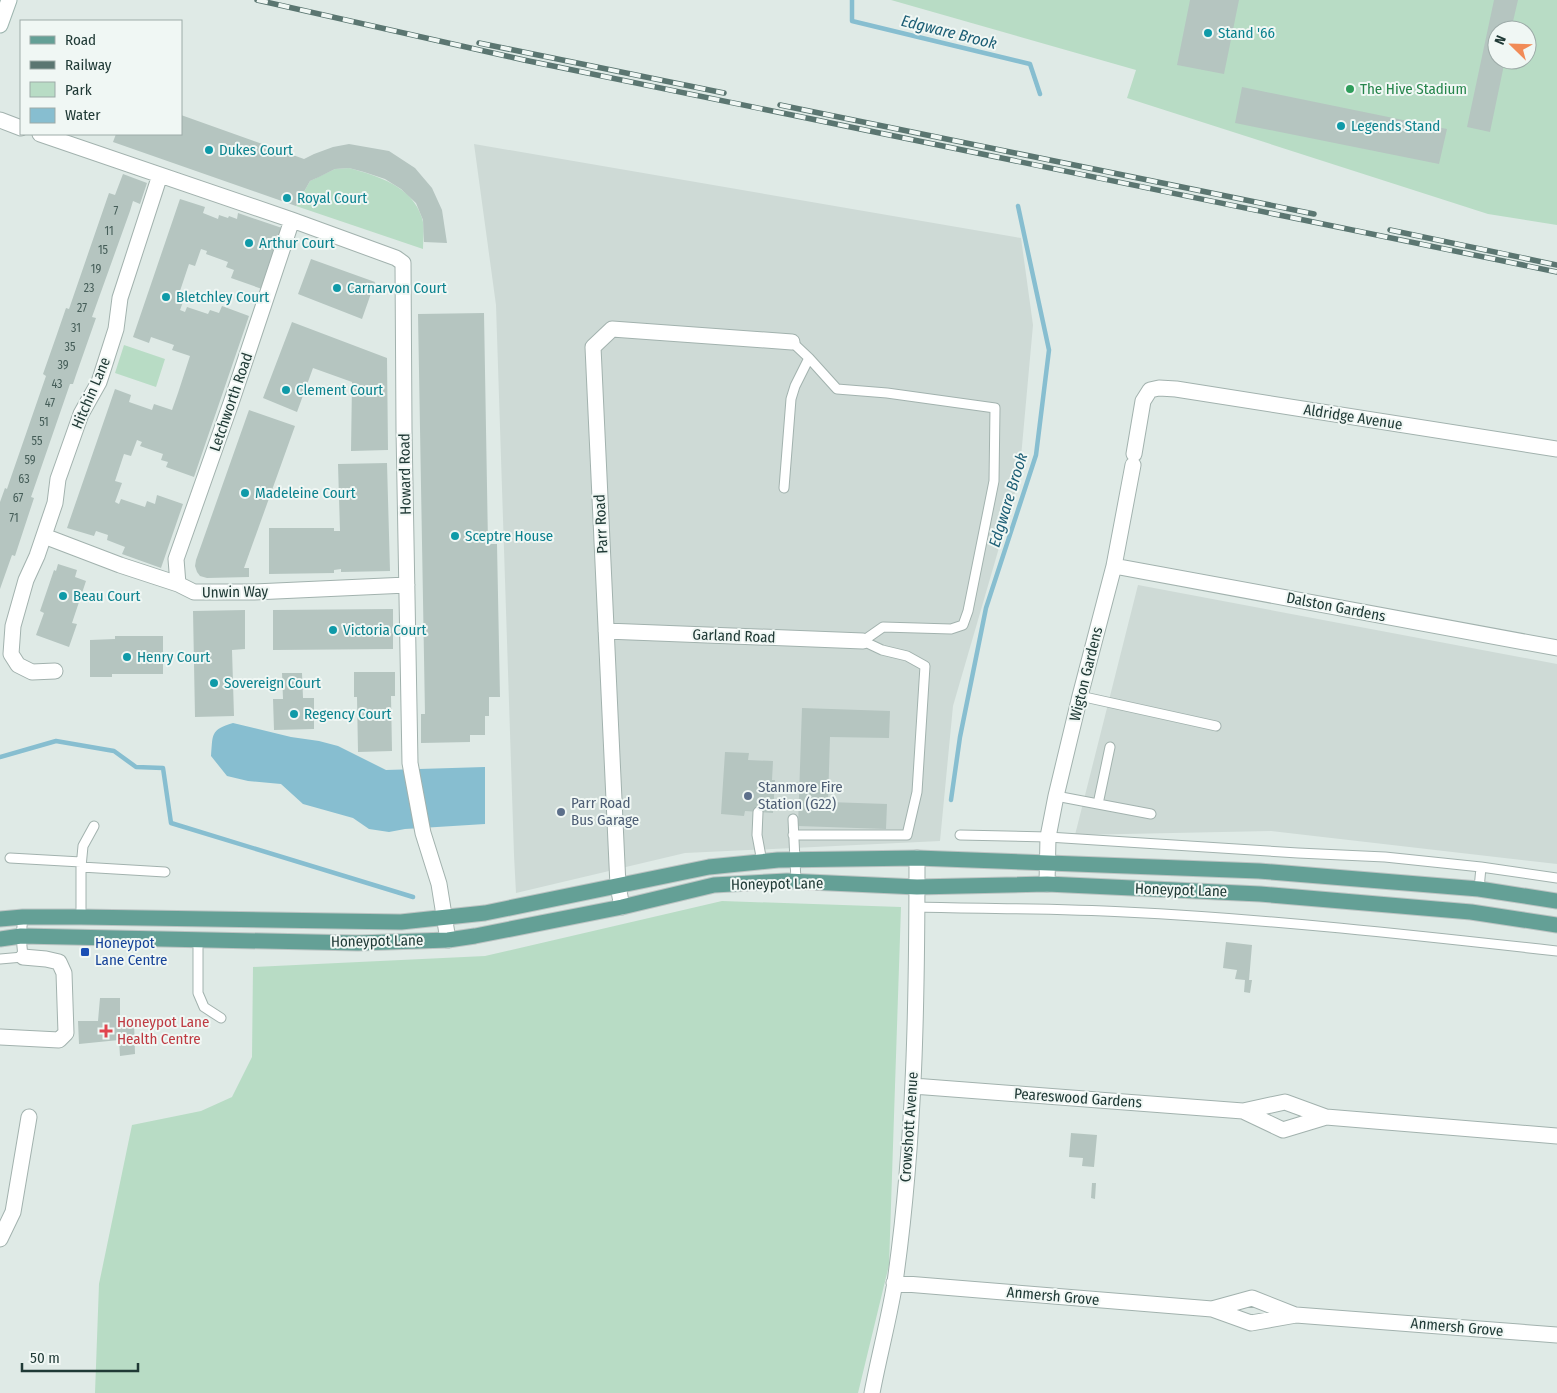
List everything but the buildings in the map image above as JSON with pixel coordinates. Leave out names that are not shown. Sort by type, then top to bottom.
[{"type":"main road","name":"Honeypot Lane","points":[[0,919],[81,917],[402,922],[486,913],[709,867],[795,860],[917,858],[1259,872],[1479,889],[1557,901]]},
{"type":"main road","name":"Honeypot Lane","points":[[0,939],[21,936],[358,943],[448,940],[622,907],[714,886],[796,881],[917,887],[1047,884],[1270,894],[1471,912],[1557,925]]},
{"type":"street","points":[[0,25],[5,6]]},
{"type":"street","points":[[0,120],[20,128]]},
{"type":"street","points":[[43,135],[160,175]]},
{"type":"street","name":"Howard Road","points":[[160,175],[292,220],[396,258],[403,263],[410,763],[423,833],[439,884],[448,940]]},
{"type":"street","name":"Hitchin Lane","points":[[55,671],[32,672],[18,665],[11,654],[13,626],[26,580],[37,556],[55,503],[58,479],[80,414],[99,382],[116,329],[120,298],[160,175]]},
{"type":"street","name":"Letchworth Road","points":[[178,584],[176,559],[292,220]]},
{"type":"street","name":"Parr Road","points":[[622,907],[618,886],[593,347],[612,329],[792,342]]},
{"type":"street","name":"Aldridge Avenue","points":[[1150,390],[1160,388],[1176,389],[1557,449]]},
{"type":"street","name":"Wigton Gardens","points":[[1047,884],[1048,837],[1056,796],[1114,566],[1142,401],[1150,390]]},
{"type":"street","name":"Unwin Way","points":[[44,536],[120,565],[178,584],[194,592],[254,592],[407,585]]},
{"type":"street","name":"Dalston Gardens","points":[[1114,566],[1557,648]]},
{"type":"street","name":"Garland Road","points":[[606,631],[863,640]]},
{"type":"street","name":"Crowshott Avenue","points":[[872,1393],[894,1283],[913,1086],[918,907],[917,858]]},
{"type":"street","points":[[0,1038],[59,1040],[66,1032],[64,973],[59,962],[46,958],[23,957]]},
{"type":"street","name":"Peareswood Gardens","points":[[913,1086],[1243,1111],[1285,1102],[1326,1117],[1557,1136]]},
{"type":"street","name":"Peareswood Gardens","points":[[1243,1111],[1283,1130],[1326,1117]]},
{"type":"street","points":[[0,1240],[13,1212],[28,1116]]},
{"type":"street","name":"Anmersh Grove","points":[[894,1283],[1212,1310],[1251,1323],[1296,1315],[1557,1335]]},
{"type":"street","name":"Anmersh Grove","points":[[1212,1310],[1252,1298],[1296,1315]]},
{"type":"lane","points":[[792,342],[837,389],[887,393],[995,408],[994,481],[968,611],[963,625],[951,628],[883,627],[863,640],[882,650],[907,656],[925,666],[917,792],[907,835],[793,835]]},
{"type":"lane","points":[[784,488],[791,399],[809,358]]},
{"type":"lane","points":[[1080,696],[1216,726]]},
{"type":"lane","points":[[1098,804],[1110,747]]},
{"type":"lane","points":[[1056,796],[1150,814]]},
{"type":"lane","points":[[758,812],[757,835],[762,862]]},
{"type":"lane","points":[[793,819],[796,881]]},
{"type":"lane","points":[[81,917],[83,846],[94,826]]},
{"type":"lane","points":[[960,835],[1048,837],[1298,853],[1385,856],[1557,878]]},
{"type":"lane","points":[[10,858],[165,872]]},
{"type":"lane","points":[[1479,889],[1481,867]]},
{"type":"lane","points":[[918,907],[1124,912],[1428,936],[1557,952]]},
{"type":"lane","points":[[0,960],[23,957],[21,936],[23,917]]},
{"type":"lane","points":[[198,939],[198,993],[204,1007],[221,1018]]},
{"type":"shaded area","points":[[474,144],[1021,238],[1033,325],[1019,479],[953,706],[940,841],[685,853],[516,893],[496,305]]},
{"type":"shaded area","points":[[1138,585],[1557,664],[1557,864],[1271,831],[1075,835]]},
{"type":"green space","points":[[891,0],[1557,0],[1557,225],[1488,214],[1127,98],[1136,70]]},
{"type":"green space","points":[[349,168],[393,184],[410,198],[422,218],[424,229],[423,249],[296,206],[310,181],[335,169]]},
{"type":"green space","points":[[124,345],[165,359],[156,387],[115,373]]},
{"type":"green space","points":[[722,901],[901,907],[889,1265],[858,1393],[95,1393],[99,1284],[132,1125],[201,1111],[232,1097],[252,1057],[253,967],[485,956]]},
{"type":"water","points":[[233,723],[338,746],[386,770],[485,767],[485,824],[405,829],[389,832],[369,829],[353,818],[303,804],[281,784],[248,781],[227,776],[211,756],[212,743],[216,731]]},
{"type":"waterway","name":"Edgware Brook","points":[[852,0],[852,21],[1030,64],[1040,94]]},
{"type":"waterway","name":"Edgware Brook","points":[[951,800],[960,737],[986,608],[1036,455],[1049,350],[1018,206]]},
{"type":"waterway","points":[[0,757],[56,741],[114,751],[136,767],[163,768],[171,823],[413,897]]},
{"type":"railway","points":[[257,0],[524,60],[1557,272]]},
{"type":"railway","points":[[479,43],[724,93]]},
{"type":"railway","points":[[780,105],[1314,214]]},
{"type":"railway","points":[[1390,230],[1557,265]]},
{"type":"place","name":"Stand '66","points":[[1208,33]]},
{"type":"place","name":"The Hive Stadium","points":[[1350,89]]},
{"type":"place","name":"Legends Stand","points":[[1341,126]]},
{"type":"place","name":"Dukes Court","points":[[209,150]]},
{"type":"place","name":"Royal Court","points":[[287,198]]},
{"type":"place","name":"Arthur Court","points":[[249,243]]},
{"type":"place","name":"Carnarvon Court","points":[[337,288]]},
{"type":"place","name":"Bletchley Court","points":[[166,297]]},
{"type":"place","name":"Clement Court","points":[[286,390]]},
{"type":"place","name":"Madeleine Court","points":[[245,493]]},
{"type":"place","name":"Sceptre House","points":[[455,536]]},
{"type":"place","name":"Beau Court","points":[[63,596]]},
{"type":"place","name":"Victoria Court","points":[[333,630]]},
{"type":"place","name":"Henry Court","points":[[127,657]]},
{"type":"place","name":"Sovereign Court","points":[[214,683]]},
{"type":"place","name":"Regency Court","points":[[294,714]]},
{"type":"place","name":"Stanmore Fire Station (G22)","points":[[748,796]]},
{"type":"place","name":"Parr Road Bus Garage","points":[[561,812]]},
{"type":"place","name":"Honeypot Lane Centre","points":[[85,952]]},
{"type":"place","name":"Honeypot Lane Health Centre","points":[[106,1031]]}]
